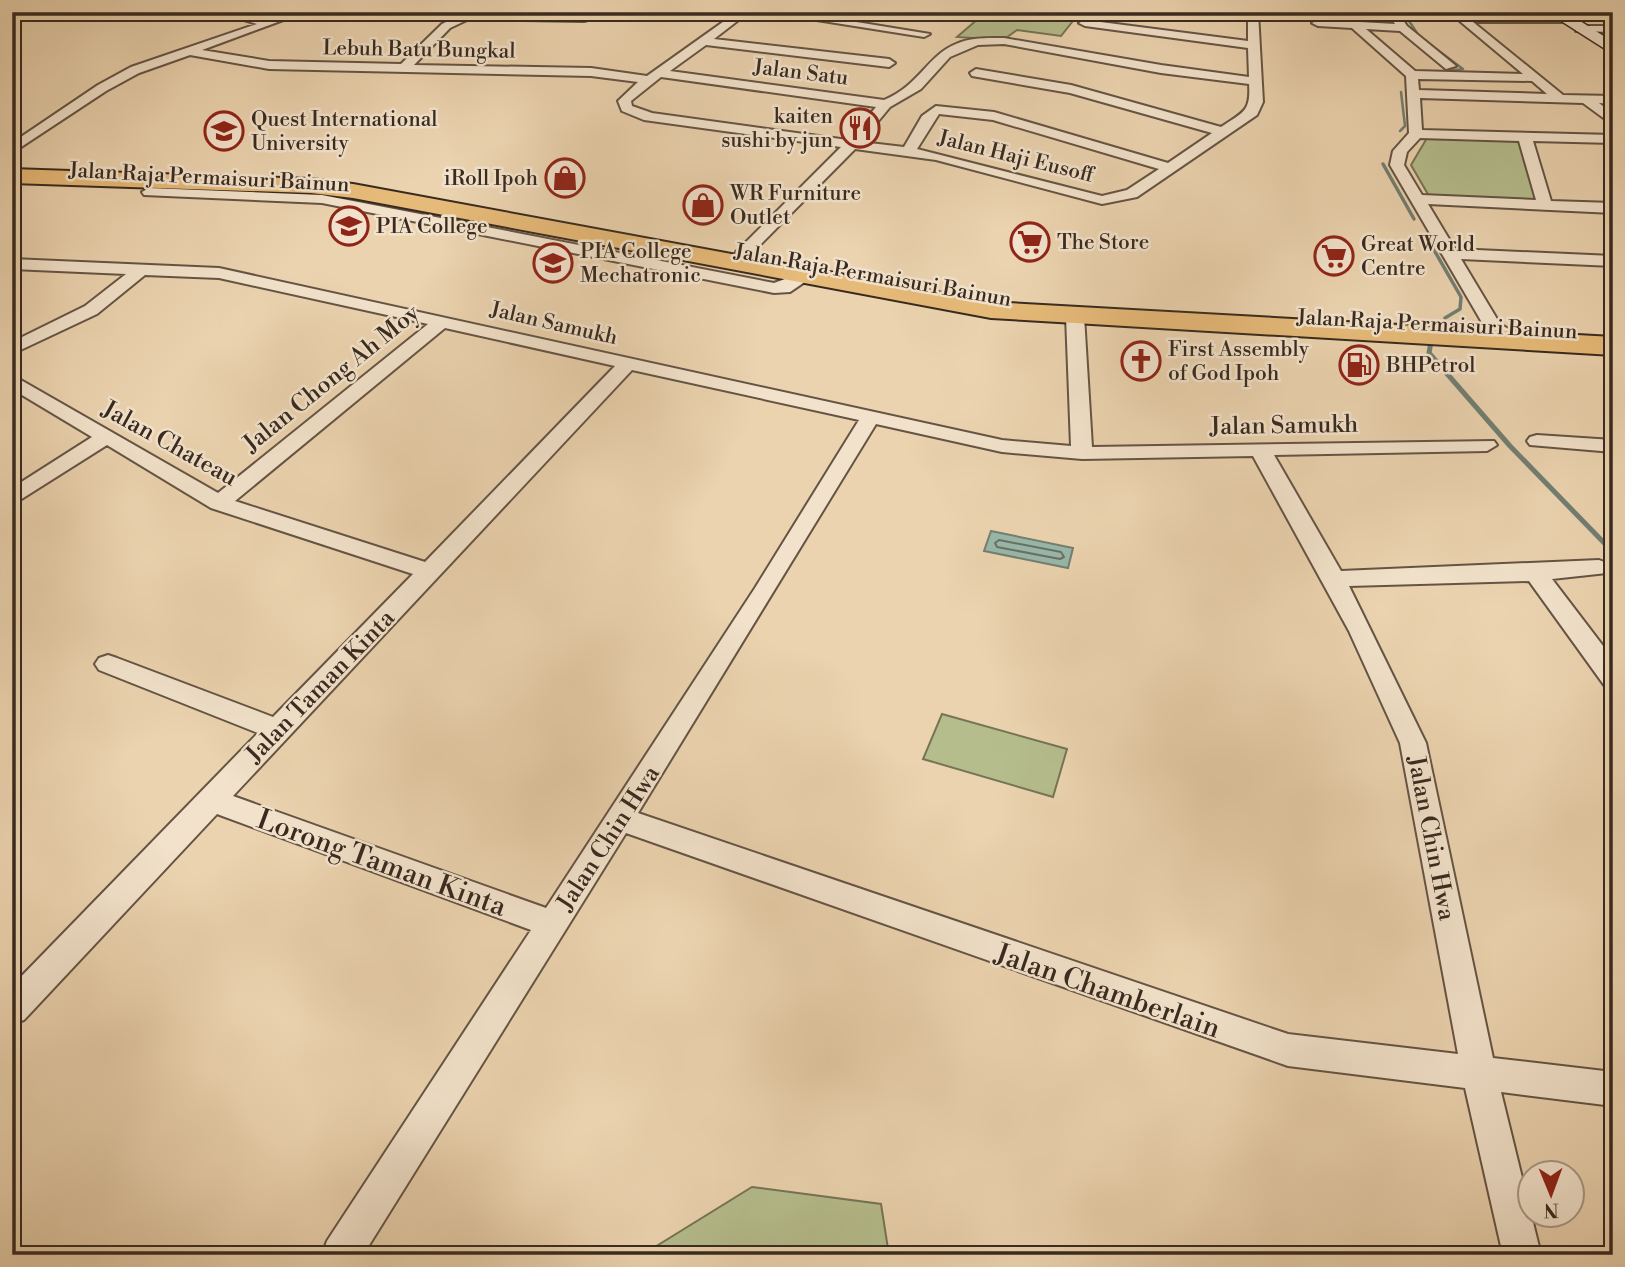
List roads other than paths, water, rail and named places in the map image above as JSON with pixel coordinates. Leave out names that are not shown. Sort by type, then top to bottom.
[{"type":"main road","points":[[1567,20],[1613,49]]},
{"type":"main road","name":"Jalan Raja Permaisuri Bainun","points":[[12,167],[285,177],[347,182],[1001,299],[1613,332]]},
{"type":"main road","name":"Jalan Raja Permaisuri Bainun","points":[[20,175],[161,180],[270,191],[377,195],[983,309],[1613,346]]},
{"type":"street","points":[[12,14],[79,12]]},
{"type":"street","points":[[223,12],[268,23]]},
{"type":"street","points":[[12,149],[119,78],[300,12]]},
{"type":"street","points":[[405,67],[446,26],[471,14],[565,19],[611,12]]},
{"type":"street","name":"Jalan Haji Eusoff","points":[[744,12],[654,77],[625,101],[627,108],[636,114],[937,156],[1082,197],[1102,200],[1132,194],[1252,112],[1257,102],[1253,13]]},
{"type":"street","points":[[771,12],[924,34]]},
{"type":"street","points":[[1231,12],[1253,13]]},
{"type":"street","points":[[1392,12],[1403,28],[1450,66]]},
{"type":"street","points":[[1458,15],[1567,20],[1613,29]]},
{"type":"street","points":[[1458,15],[1539,78],[1561,99]]},
{"type":"street","points":[[1318,23],[1353,19],[1403,28]]},
{"type":"street","points":[[1353,19],[1412,75],[1416,134],[1400,151],[1397,165],[1493,327],[1513,337],[1546,342]]},
{"type":"street","points":[[1085,23],[1254,45]]},
{"type":"street","points":[[800,276],[752,262],[744,253],[852,144],[886,104],[915,89],[951,48],[991,40],[1255,81]]},
{"type":"street","points":[[704,41],[889,63]]},
{"type":"street","name":"Lebuh Batu Bungkal","points":[[190,51],[223,59],[269,65],[591,72],[654,77]]},
{"type":"street","points":[[976,73],[1071,89],[1223,132]]},
{"type":"street","points":[[1412,75],[1539,78]]},
{"type":"street","name":"Jalan Satu","points":[[654,77],[886,104]]},
{"type":"street","points":[[908,152],[927,119],[936,110],[938,93],[915,89]]},
{"type":"street","points":[[1415,94],[1613,100]]},
{"type":"street","points":[[1587,100],[1613,121]]},
{"type":"street","points":[[936,110],[994,117],[1171,168]]},
{"type":"street","points":[[1416,134],[1613,139]]},
{"type":"street","points":[[1525,137],[1545,205]]},
{"type":"street","points":[[1417,199],[1613,208]]},
{"type":"street","points":[[1450,254],[1613,261]]},
{"type":"street","name":"Jalan Samukh","points":[[12,264],[219,273],[1002,446],[1082,453],[1487,445]]},
{"type":"street","points":[[12,349],[100,304],[143,268]]},
{"type":"street","points":[[1075,316],[1082,453]]},
{"type":"street","name":"Jalan Chong Ah Moy","points":[[219,503],[443,321]]},
{"type":"street","name":"Jalan Taman Kinta","points":[[12,1008],[628,363]]},
{"type":"street","name":"Jalan Chateau","points":[[12,381],[104,438],[219,503],[429,571]]},
{"type":"street","name":"Jalan Chin Hwa","points":[[341,1255],[620,819],[870,418]]},
{"type":"street","points":[[12,499],[104,438]]},
{"type":"street","points":[[1537,441],[1613,446]]},
{"type":"street","name":"Jalan Chin Hwa","points":[[1261,451],[1335,579],[1395,699],[1413,743],[1479,1074],[1521,1255]]},
{"type":"street","points":[[1335,579],[1535,573],[1599,568]]},
{"type":"street","points":[[1535,573],[1613,678]]},
{"type":"street","points":[[108,664],[278,730]]},
{"type":"street","name":"Lorong Taman Kinta","points":[[212,800],[553,924]]},
{"type":"street","name":"Jalan Chamberlain","points":[[620,819],[1288,1051],[1613,1089]]},
{"type":"water","points":[[991,531],[1073,548],[1068,568],[984,551]]},
{"type":"waterway","points":[[1403,12],[1419,36],[1463,69],[1439,72]]},
{"type":"waterway","points":[[1400,131],[1405,126],[1401,92]]},
{"type":"waterway","points":[[1383,164],[1414,219]]},
{"type":"waterway","points":[[1426,236],[1461,297],[1460,309],[1445,318]]},
{"type":"waterway","points":[[1431,342],[1429,353],[1510,446],[1613,552]]},
{"type":"place","name":"kaiten sushi by jun","points":[[860,128]]},
{"type":"place","name":"Quest International University","points":[[224,131]]},
{"type":"place","name":"iRoll Ipoh","points":[[565,178]]},
{"type":"place","name":"WR Furniture Outlet","points":[[703,205]]},
{"type":"place","name":"PIA College","points":[[349,226]]},
{"type":"place","name":"The Store","points":[[1030,242]]},
{"type":"place","name":"Great World Centre","points":[[1334,256]]},
{"type":"place","name":"PIA College Mechatronic","points":[[553,263]]},
{"type":"place","name":"First Assembly of God Ipoh","points":[[1141,361]]},
{"type":"place","name":"BHPetrol","points":[[1359,365]]}]
